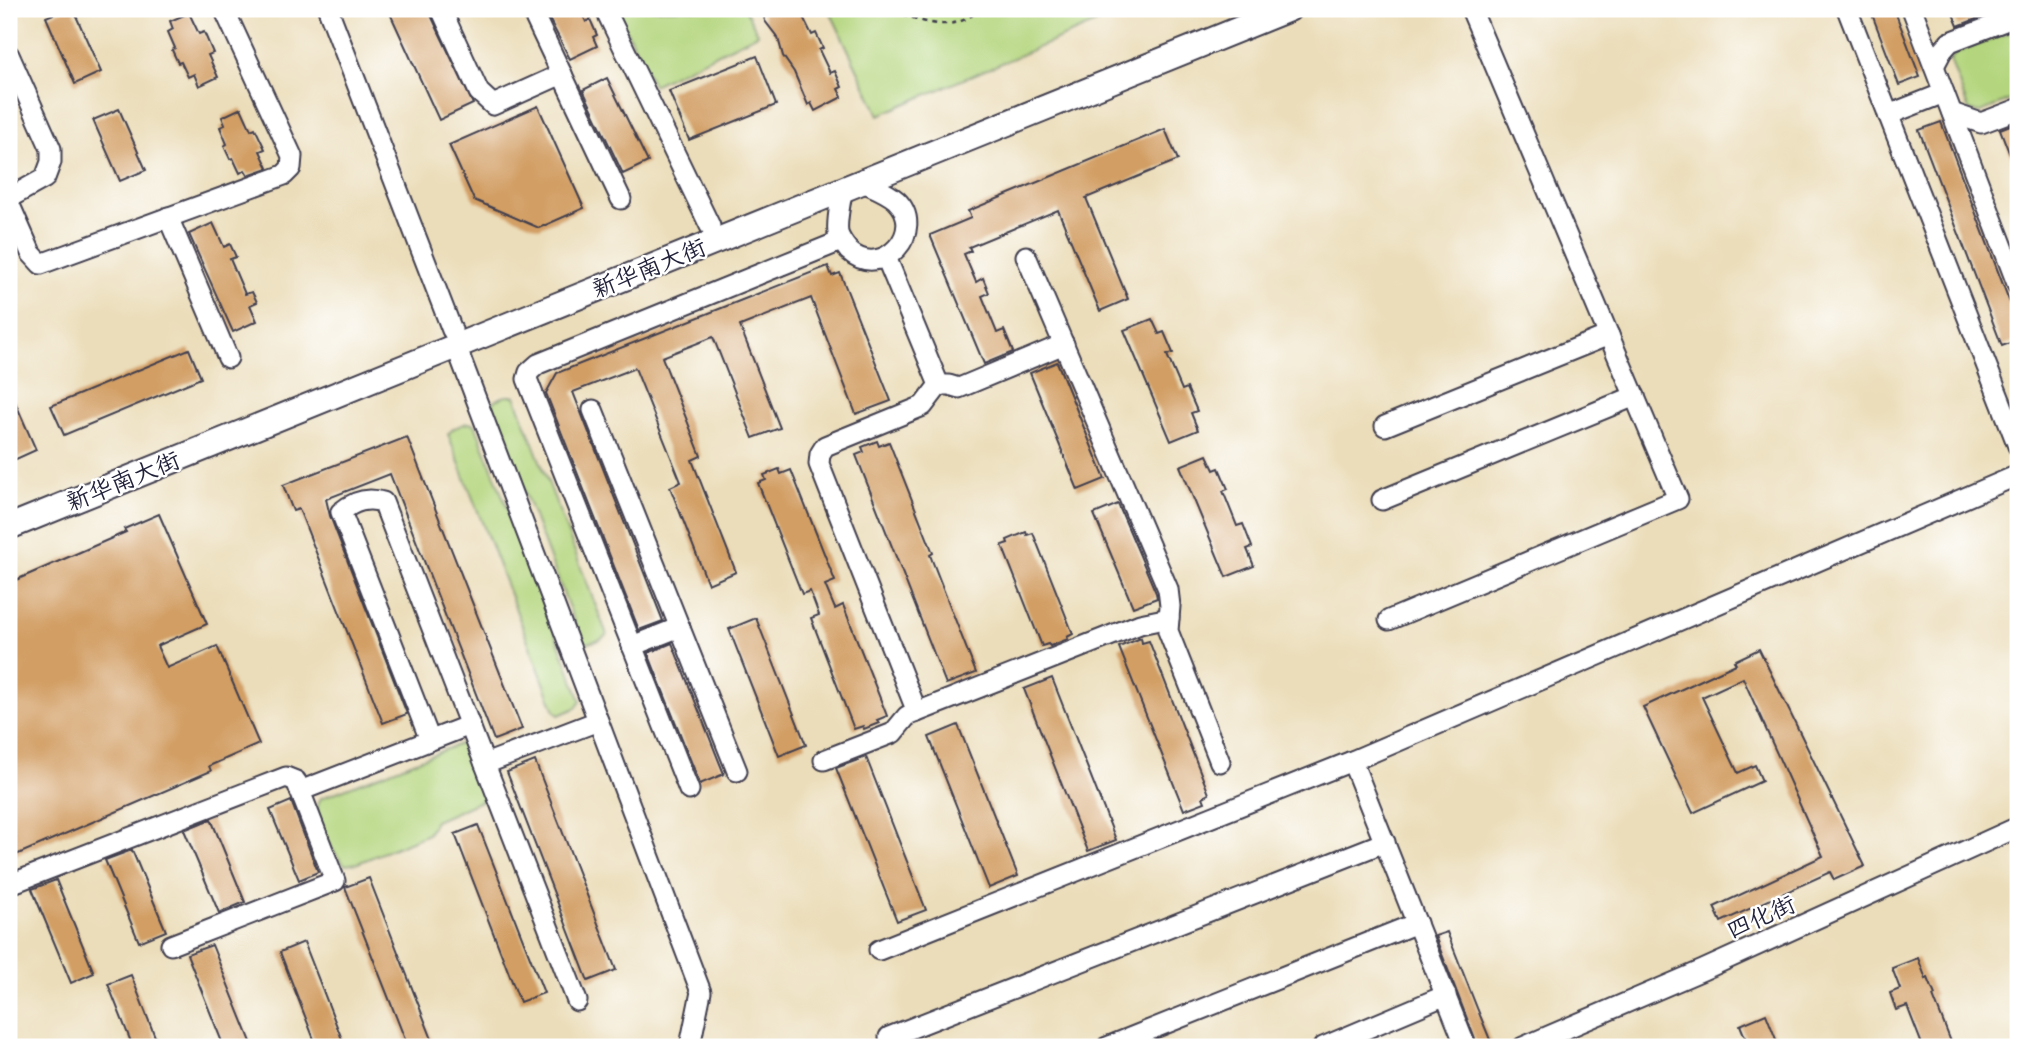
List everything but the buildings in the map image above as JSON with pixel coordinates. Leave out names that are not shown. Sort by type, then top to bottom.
[{"type":"main road","name":"新华南大街","points":[[9,527],[710,226],[1246,9]]},
{"type":"main road","name":"新华南大街","points":[[9,509],[853,186],[1289,9]]},
{"type":"street","points":[[9,55],[51,149],[51,162],[45,178],[9,200],[31,253],[41,264],[285,175],[291,168],[292,156],[223,9]]},
{"type":"street","points":[[328,9],[701,992],[692,1047]]},
{"type":"street","points":[[441,9],[480,92],[493,105],[562,74]]},
{"type":"street","points":[[531,9],[621,199]]},
{"type":"street","points":[[606,9],[710,226]]},
{"type":"street","points":[[1389,620],[1678,499],[1471,9]]},
{"type":"street","points":[[1847,9],[1888,115],[2010,400],[2018,446]]},
{"type":"street","points":[[1912,9],[2018,286]]},
{"type":"street","points":[[1934,66],[1950,42],[2018,16]]},
{"type":"street","points":[[1888,115],[1944,93]]},
{"type":"street","points":[[1952,113],[1981,123],[2018,109]]},
{"type":"street","points":[[853,186],[894,199],[905,214],[906,232],[903,241],[893,254],[886,257],[878,260],[862,258],[847,249],[841,241],[838,232],[853,186]]},
{"type":"street","points":[[168,217],[228,358]]},
{"type":"street","points":[[689,790],[527,379],[529,372],[538,364],[841,241]]},
{"type":"street","points":[[1026,256],[1168,589],[1168,631],[1220,762]]},
{"type":"street","points":[[886,257],[939,385]]},
{"type":"street","points":[[1385,426],[1609,335]]},
{"type":"street","points":[[917,712],[819,464],[820,454],[825,446],[923,406],[939,385],[959,388],[1064,344]]},
{"type":"street","points":[[1382,500],[1635,396]]},
{"type":"street","points":[[593,410],[737,771]]},
{"type":"street","points":[[879,950],[1352,761],[2018,475]]},
{"type":"street","points":[[430,740],[341,512],[349,505],[369,498],[383,502],[577,1001]]},
{"type":"street","points":[[824,760],[893,733],[907,716],[1140,624],[1169,618]]},
{"type":"street","points":[[632,646],[680,627]]},
{"type":"street","points":[[485,764],[598,721]]},
{"type":"street","points":[[300,790],[470,725]]},
{"type":"street","points":[[1352,761],[1466,1047]]},
{"type":"street","points":[[13,883],[286,777],[296,781],[335,881],[171,945]]},
{"type":"street","name":"四化街","points":[[1522,1047],[1703,970],[2018,827]]},
{"type":"street","points":[[893,1047],[889,1037],[1385,842]]},
{"type":"street","points":[[1107,1047],[1417,923]]},
{"type":"street","points":[[1323,1047],[1446,995]]},
{"type":"path","points":[[894,9],[928,22],[947,24],[962,21],[981,9]]},
{"type":"green space","points":[[616,9],[745,9],[758,34],[653,85]]},
{"type":"green space","points":[[829,9],[1129,9],[879,115]]},
{"type":"green space","points":[[2018,29],[2018,97],[1978,113],[1969,110],[1950,60],[1956,53]]},
{"type":"green space","points":[[506,396],[515,396],[607,635],[600,640],[583,644],[491,405]]},
{"type":"green space","points":[[467,423],[475,424],[581,701],[576,708],[559,715],[555,711],[448,434],[454,428]]},
{"type":"green space","points":[[462,743],[484,794],[483,800],[435,821],[428,834],[358,863],[345,865],[323,833],[318,815],[321,798]]}]
